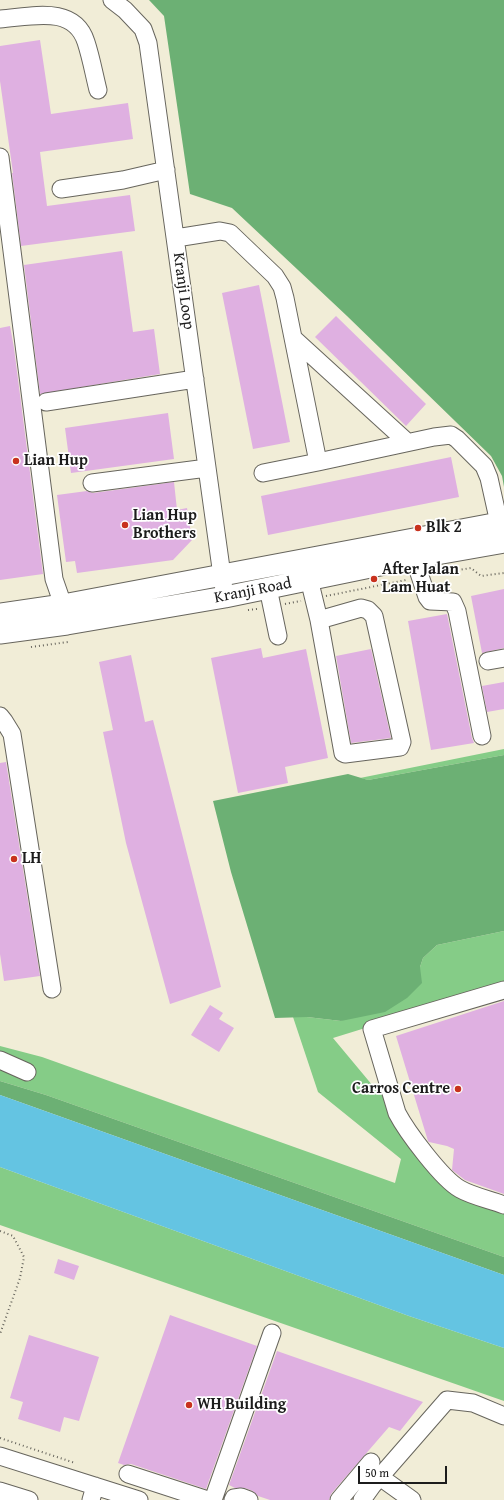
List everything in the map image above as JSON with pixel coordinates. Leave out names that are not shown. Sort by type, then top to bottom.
[{"type":"main road","name":"Kranji Road","points":[[0,633],[74,623],[225,597],[414,558],[500,536]]},
{"type":"main road","name":"Kranji Road","points":[[0,614],[55,606],[221,576],[500,536]]},
{"type":"street","name":"Kranji Loop","points":[[112,0],[125,10],[143,29],[148,43],[225,597]]},
{"type":"street","points":[[0,19],[47,15],[64,17],[77,24],[86,41],[98,90]]},
{"type":"street","points":[[0,157],[54,579],[55,606]]},
{"type":"street","points":[[61,189],[123,180],[166,170]]},
{"type":"street","points":[[176,238],[220,231],[230,233],[275,276],[282,287],[318,462]]},
{"type":"street","points":[[293,338],[407,442]]},
{"type":"street","points":[[46,402],[195,378]]},
{"type":"street","points":[[263,473],[407,442],[451,435],[484,466],[490,478],[500,536]]},
{"type":"street","points":[[92,483],[207,468]]},
{"type":"street","points":[[414,558],[427,597],[430,601],[453,602],[457,611],[482,736]]},
{"type":"street","points":[[309,579],[319,620],[343,753],[345,754],[400,747],[402,742],[374,616],[368,610],[361,608],[319,620]]},
{"type":"street","points":[[268,588],[278,636]]},
{"type":"street","points":[[0,716],[12,734],[52,989]]},
{"type":"street","points":[[504,990],[372,1029],[397,1113],[403,1124],[445,1178],[460,1189],[504,1204]]},
{"type":"street","points":[[0,1060],[27,1072]]},
{"type":"street","points":[[213,1500],[272,1333]]},
{"type":"street","points":[[362,1500],[447,1400],[473,1403],[504,1416]]},
{"type":"street","points":[[0,1456],[93,1493],[139,1500]]},
{"type":"street","points":[[339,1500],[371,1462]]},
{"type":"street","points":[[128,1474],[208,1500]]},
{"type":"street","points":[[380,1477],[412,1500]]},
{"type":"street","points":[[0,1491],[29,1500]]},
{"type":"street","points":[[233,1500],[234,1498],[241,1497],[249,1500]]},
{"type":"path","points":[[0,1231],[13,1236],[24,1257],[20,1278],[0,1334]]},
{"type":"green space","points":[[149,0],[504,0],[504,487],[502,476],[491,456],[347,316],[232,208],[190,194],[164,16]]},
{"type":"green space","points":[[504,749],[504,755],[368,780],[360,778]]},
{"type":"green space","points":[[504,755],[504,931],[437,945],[423,958],[420,967],[422,983],[407,998],[385,1012],[341,1021],[307,1017],[275,1018],[231,872],[213,801],[348,774],[368,780]]},
{"type":"green space","points":[[504,931],[504,985],[333,1038],[373,1086],[384,1085],[460,1189],[504,1205],[504,1257],[46,1095],[0,1081],[0,1046],[42,1057],[395,1183],[401,1159],[318,1092],[293,1017],[341,1021],[420,967],[423,958],[437,945]]},
{"type":"green space","points":[[0,1081],[46,1095],[504,1257],[504,1275],[0,1095]]},
{"type":"green space","points":[[0,1167],[409,1316],[504,1348],[504,1401],[0,1225]]},
{"type":"water","points":[[0,1095],[504,1275],[504,1348],[409,1316],[0,1167]]},
{"type":"building","points":[[40,40],[51,114],[128,103],[133,139],[40,152],[47,206],[130,195],[135,231],[21,246],[13,173],[0,81],[0,46]]},
{"type":"building","points":[[122,251],[133,332],[154,329],[160,374],[40,394],[24,265]]},
{"type":"building","points":[[259,285],[290,442],[253,449],[222,293]]},
{"type":"building","points":[[336,316],[426,404],[406,426],[315,337]]},
{"type":"building","name":"Lian Hup","points":[[10,326],[43,574],[0,580],[0,328]]},
{"type":"building","points":[[168,413],[174,459],[71,473],[65,428]]},
{"type":"building","points":[[451,457],[459,497],[268,535],[261,496]]},
{"type":"building","name":"Lian Hup Brothers","points":[[174,482],[177,510],[187,508],[192,540],[173,560],[77,573],[75,561],[66,562],[57,495],[87,491],[93,493]]},
{"type":"building","points":[[504,589],[504,648],[482,653],[471,596]]},
{"type":"building","points":[[447,614],[474,743],[431,750],[408,621]]},
{"type":"building","points":[[261,648],[263,658],[306,649],[328,758],[285,767],[288,783],[238,793],[211,658]]},
{"type":"building","points":[[371,649],[391,738],[351,743],[336,656]]},
{"type":"building","points":[[131,655],[145,722],[153,720],[221,987],[170,1004],[126,843],[103,732],[113,730],[99,662]]},
{"type":"building","points":[[504,682],[504,709],[487,712],[482,686]]},
{"type":"building","name":"LH","points":[[6,762],[40,976],[4,981],[0,954],[0,763]]},
{"type":"building","name":"Carros Centre","points":[[504,1001],[504,1194],[465,1180],[452,1170],[454,1149],[428,1141],[396,1036]]},
{"type":"building","points":[[210,1005],[223,1013],[219,1019],[234,1028],[219,1052],[191,1035]]},
{"type":"building","points":[[58,1259],[79,1266],[74,1280],[54,1273]]},
{"type":"building","name":"WH Building","points":[[170,1315],[257,1346],[206,1489],[131,1464],[124,1465],[118,1463]]},
{"type":"building","points":[[29,1335],[99,1357],[79,1421],[64,1417],[60,1432],[18,1419],[23,1402],[10,1398]]},
{"type":"building","points":[[277,1351],[423,1402],[400,1431],[389,1427],[331,1494],[329,1500],[270,1500],[258,1496],[253,1491],[245,1488],[235,1488],[229,1485]]},
{"type":"place","name":"Lian Hup","points":[[16,461]]},
{"type":"place","name":"Lian Hup Brothers","points":[[125,525]]},
{"type":"place","name":"Blk 2","points":[[418,528]]},
{"type":"place","name":"After Jalan Lam Huat","points":[[374,579]]},
{"type":"place","name":"LH","points":[[14,859]]},
{"type":"place","name":"Carros Centre","points":[[458,1089]]},
{"type":"place","name":"WH Building","points":[[189,1405]]}]
